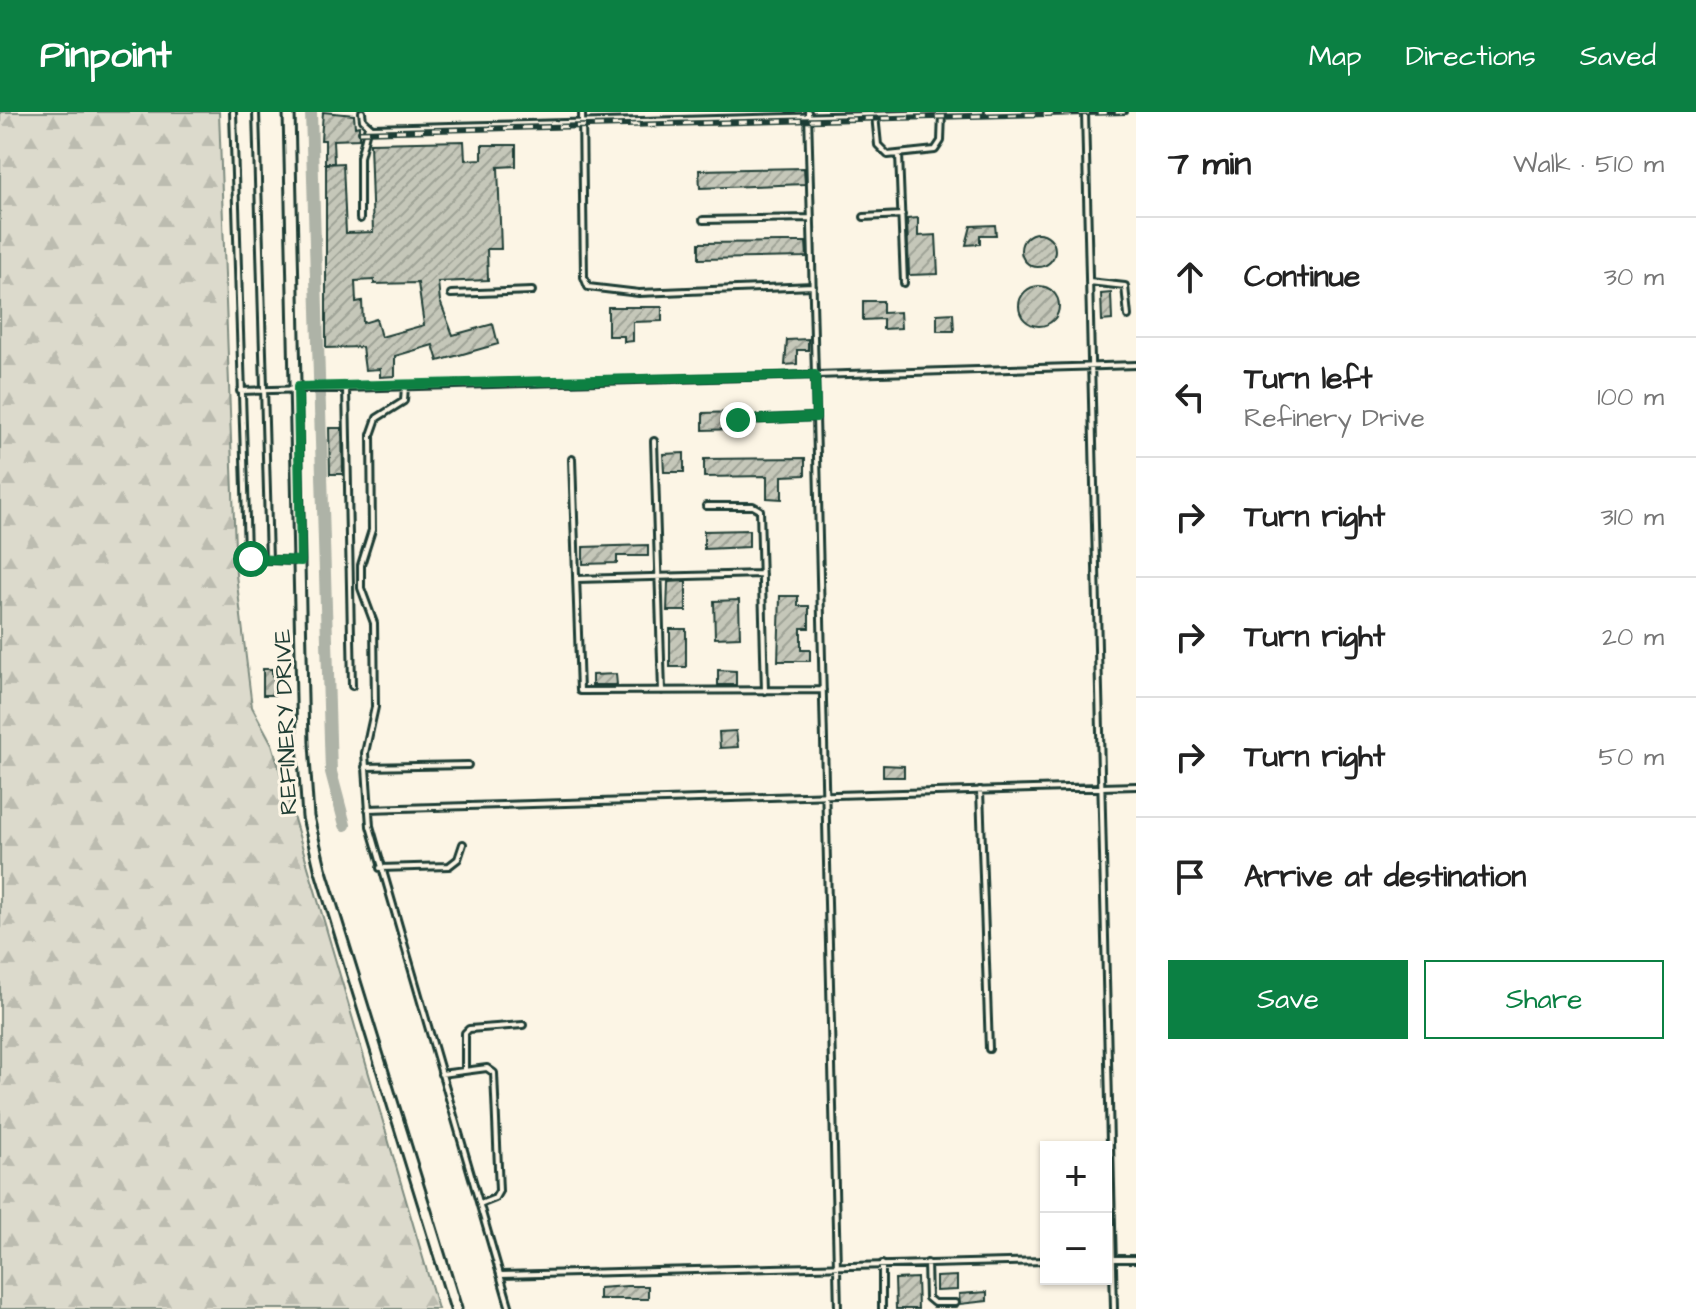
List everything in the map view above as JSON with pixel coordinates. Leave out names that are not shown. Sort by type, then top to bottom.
[{"type":"street","name":"REFINERY DRIVE","points":[[289,112],[302,387],[303,744],[308,817],[427,1225],[456,1309]]},
{"type":"lane","points":[[233,112],[247,551],[251,559],[301,561]]},
{"type":"lane","points":[[256,112],[269,560]]},
{"type":"lane","points":[[360,219],[360,157],[368,126],[362,112]]},
{"type":"lane","points":[[582,112],[581,215],[584,277],[588,287],[639,293],[813,286]]},
{"type":"lane","points":[[368,126],[981,112]]},
{"type":"lane","points":[[1085,112],[1108,1213]]},
{"type":"lane","points":[[875,115],[880,149],[888,155],[935,150],[941,141],[942,113]]},
{"type":"lane","points":[[808,114],[838,1309]]},
{"type":"lane","points":[[899,154],[904,283]]},
{"type":"lane","points":[[864,217],[902,215]]},
{"type":"lane","points":[[703,220],[811,218]]},
{"type":"lane","points":[[1089,282],[1125,286],[1128,316]]},
{"type":"lane","points":[[451,294],[532,291]]},
{"type":"lane","points":[[240,391],[1136,365]]},
{"type":"lane","points":[[405,386],[404,401],[377,418],[371,435],[372,530],[361,565],[361,588],[374,623],[376,697],[365,767],[368,809],[380,868],[510,1309]]},
{"type":"lane","points":[[346,388],[352,686]]},
{"type":"lane","points":[[738,420],[816,417]]},
{"type":"lane","points":[[654,441],[662,691]]},
{"type":"lane","points":[[572,459],[579,689],[583,693],[823,690]]},
{"type":"lane","points":[[706,506],[759,508],[765,692]]},
{"type":"lane","points":[[576,579],[762,574]]},
{"type":"lane","points":[[365,767],[468,765]]},
{"type":"lane","points":[[368,809],[1136,786]]},
{"type":"lane","points":[[980,790],[989,1049]]},
{"type":"lane","points":[[380,868],[449,866],[458,859],[463,844]]},
{"type":"lane","points":[[464,1071],[465,1033],[469,1029],[523,1025]]},
{"type":"lane","points":[[441,1074],[490,1068],[495,1080],[499,1191],[495,1198],[480,1204]]},
{"type":"lane","points":[[1112,1259],[1136,1259]]},
{"type":"lane","points":[[501,1275],[1040,1261]]},
{"type":"lane","points":[[927,1263],[928,1298],[934,1303],[955,1303]]},
{"type":"lane","points":[[882,1264],[882,1309]]},
{"type":"lane","points":[[1112,1285],[1114,1309]]},
{"type":"green space","points":[[0,112],[219,112],[236,575],[252,707],[272,744],[438,1309],[0,1309]]},
{"type":"building","points":[[323,112],[354,115],[355,127],[359,126],[359,139],[333,140],[334,163],[325,163],[325,140],[321,140]]},
{"type":"building","points":[[464,141],[465,160],[482,159],[482,145],[516,145],[516,166],[498,167],[501,249],[487,249],[488,280],[438,282],[440,301],[453,335],[493,324],[498,344],[438,361],[433,345],[395,356],[395,376],[380,377],[380,369],[365,370],[362,347],[326,348],[326,164],[343,163],[346,233],[373,232],[370,143]],"holes":[[[374,280],[374,284],[418,283],[424,325],[381,337],[376,319],[363,323],[362,301],[356,302],[355,281]]]},
{"type":"building","points":[[804,168],[805,184],[700,188],[699,170]]},
{"type":"building","points":[[918,218],[918,236],[936,235],[938,274],[909,275],[907,219]]},
{"type":"building","points":[[995,225],[996,235],[980,235],[980,244],[966,245],[971,226]]},
{"type":"building","points":[[1038,233],[1050,238],[1055,250],[1050,262],[1038,267],[1026,262],[1021,250],[1026,238]]},
{"type":"building","points":[[806,242],[807,257],[699,259],[699,243]]},
{"type":"building","points":[[1039,286],[1053,292],[1059,306],[1053,320],[1039,326],[1025,320],[1019,306],[1025,292]]},
{"type":"building","points":[[1111,293],[1112,320],[1102,321],[1101,294]]},
{"type":"building","points":[[863,301],[883,301],[883,313],[900,312],[901,328],[883,329],[883,319],[863,320]]},
{"type":"building","points":[[608,307],[662,307],[662,321],[633,322],[633,341],[624,342],[624,336],[608,336]]},
{"type":"building","points":[[953,313],[954,331],[937,331],[937,314]]},
{"type":"building","points":[[808,339],[808,350],[797,350],[797,364],[785,365],[787,340]]},
{"type":"building","points":[[736,412],[733,419],[736,429],[703,430],[703,413]]},
{"type":"building","points":[[329,428],[342,428],[343,474],[330,474]]},
{"type":"building","points":[[684,453],[684,472],[664,472],[663,454]]},
{"type":"building","points":[[805,458],[805,475],[782,476],[782,499],[767,498],[767,476],[704,477],[704,459]]},
{"type":"building","points":[[749,530],[749,547],[704,549],[704,531]]},
{"type":"building","points":[[648,545],[648,556],[617,556],[617,563],[583,564],[583,547]]},
{"type":"building","points":[[686,581],[686,611],[667,611],[668,582]]},
{"type":"building","points":[[780,596],[798,596],[798,606],[809,606],[809,628],[801,628],[801,650],[810,650],[810,661],[778,661]]},
{"type":"building","points":[[739,600],[740,637],[715,638],[714,601]]},
{"type":"building","points":[[670,629],[686,629],[686,667],[670,667]]},
{"type":"building","points":[[263,669],[272,669],[272,676],[276,676],[276,695],[263,695]]},
{"type":"building","points":[[718,670],[736,671],[736,685],[718,685]]},
{"type":"building","points":[[616,674],[617,685],[592,685],[592,675]]},
{"type":"building","points":[[736,731],[738,747],[720,748],[719,732]]},
{"type":"building","points":[[883,765],[904,766],[904,777],[883,777]]},
{"type":"building","points":[[957,1276],[957,1290],[936,1291],[936,1277]]},
{"type":"building","points":[[917,1278],[918,1309],[896,1309],[895,1279]]},
{"type":"building","points":[[648,1286],[648,1299],[599,1299],[599,1288]]},
{"type":"building","points":[[987,1292],[987,1301],[960,1304],[959,1294]]},
{"type":"waterway","points":[[311,112],[331,772],[345,825]]},
{"type":"railway","points":[[360,132],[1126,112]]},
{"type":"route","points":[[251,559],[301,561],[298,387],[815,375],[816,417],[738,420]]}]
